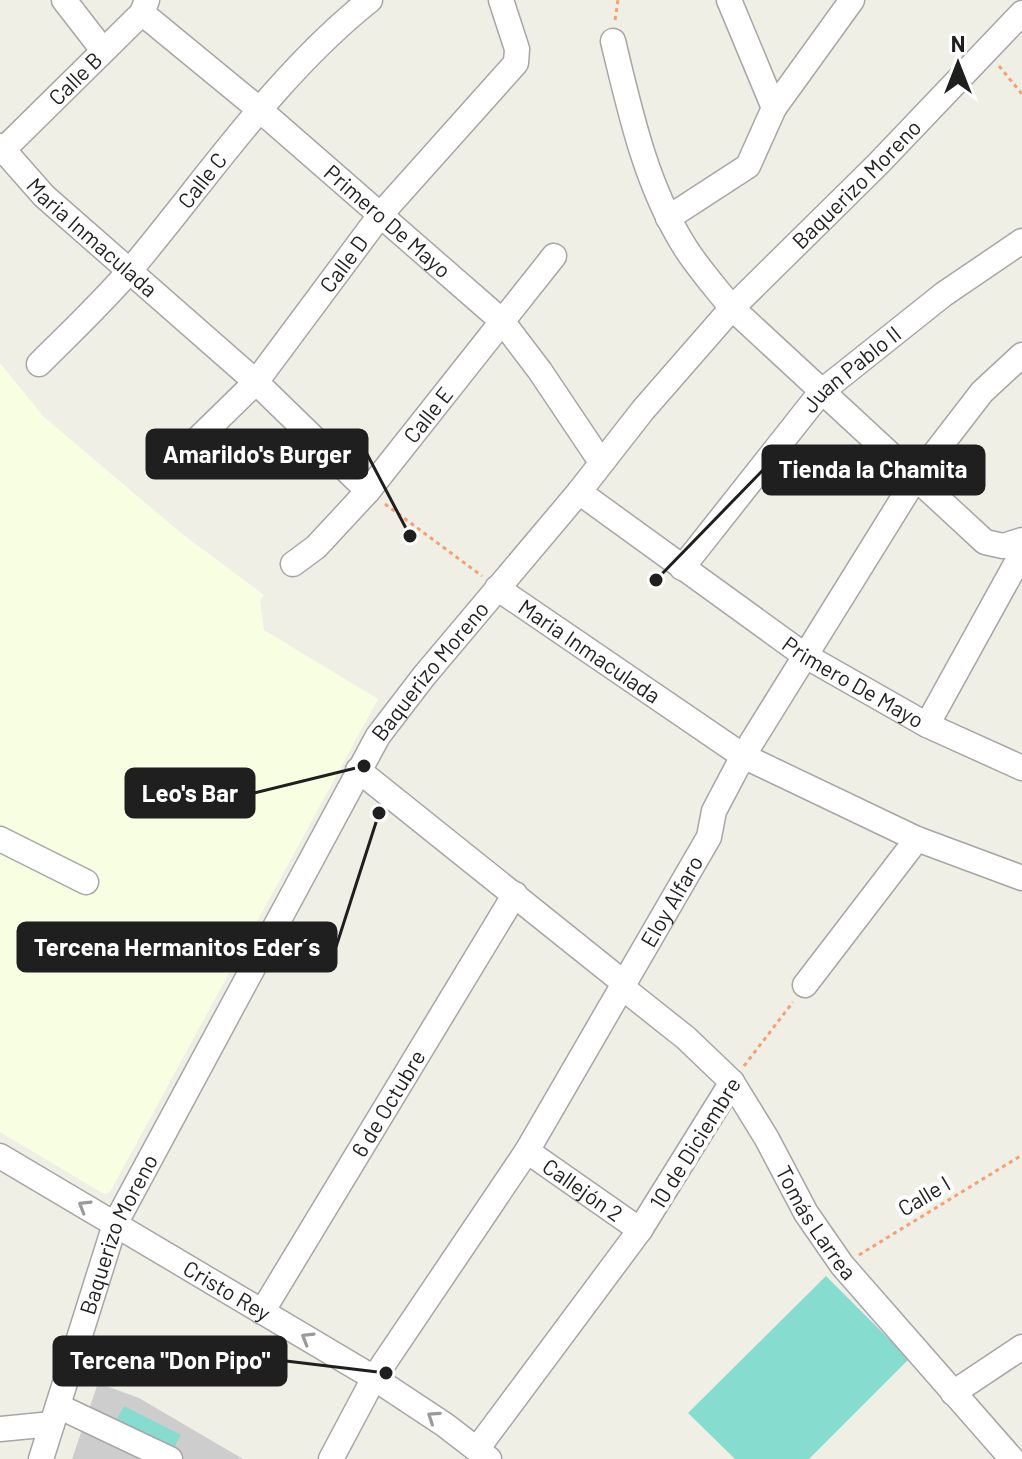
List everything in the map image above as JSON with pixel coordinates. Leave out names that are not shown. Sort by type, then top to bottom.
[{"type":"street","points":[[64,0],[102,49]]},
{"type":"street","name":"Calle C","points":[[39,364],[129,271],[260,110],[333,30],[370,0]]},
{"type":"street","name":"Calle D","points":[[171,465],[256,382],[381,214],[516,63],[517,49],[501,0]]},
{"type":"street","points":[[729,0],[774,108]]},
{"type":"street","points":[[668,218],[748,166],[774,108],[852,0]]},
{"type":"street","name":"Calle B","points":[[1,150],[144,6]]},
{"type":"street","name":"Primero De Mayo","points":[[144,6],[502,321],[601,462]]},
{"type":"street","name":"Baquerizo Moreno","points":[[41,1459],[115,1224],[358,770],[402,702],[732,308],[878,164],[1022,13]]},
{"type":"street","points":[[613,41],[634,128],[668,218],[690,256],[732,308],[985,542],[1003,546],[1022,540]]},
{"type":"street","name":"Maria Inmaculada","points":[[1,150],[44,196],[256,382],[368,491]]},
{"type":"street","name":"Juan Pablo II","points":[[682,568],[821,392],[944,294],[1022,241]]},
{"type":"street","name":"Calle E","points":[[293,564],[316,547],[368,491],[554,256]]},
{"type":"street","name":"Eloy Alfaro","points":[[331,1459],[374,1378],[527,1151],[709,837],[714,811],[804,655],[915,479],[982,392],[1022,355]]},
{"type":"street","name":"Primero De Mayo","points":[[579,492],[804,655],[927,725],[1022,768]]},
{"type":"street","points":[[927,725],[1022,553]]},
{"type":"street","name":"Maria Inmaculada","points":[[497,588],[743,756],[917,839],[1022,878]]},
{"type":"street","name":"Tomás Larrea","points":[[358,770],[515,894],[686,1038],[732,1082],[767,1139],[806,1213],[842,1265],[1012,1459]]},
{"type":"street","points":[[0,839],[86,882]]},
{"type":"street","points":[[805,985],[917,839]]},
{"type":"street","name":"6 de Octubre","points":[[262,1312],[515,894]]},
{"type":"street","name":"10 de Diciembre","points":[[483,1454],[640,1230],[732,1082]]},
{"type":"street","name":"Callejón 2","points":[[527,1151],[640,1230]]},
{"type":"street","name":"Cristo Rey","points":[[0,1156],[374,1378],[483,1454]]},
{"type":"street","points":[[953,1393],[1022,1347]]},
{"type":"street","points":[[0,1429],[55,1415],[170,1459]]},
{"type":"path","points":[[990,49],[1000,68],[1022,94]]},
{"type":"path","name":"Maria Inmaculada","points":[[368,491],[497,588]]},
{"type":"path","name":"10 de Diciembre","points":[[732,1082],[805,985]]},
{"type":"path","name":"Calle I","points":[[842,1265],[1022,1155]]},
{"type":"shaded area","points":[[0,363],[44,417],[181,533],[264,595],[260,601],[264,630],[378,699],[110,1192],[104,1194],[0,1132]]},
{"type":"shaded area","points":[[826,1276],[909,1359],[809,1459],[735,1459],[688,1413]]},
{"type":"shaded area","points":[[98,1383],[139,1398],[243,1459],[72,1459]]},
{"type":"shaded area","points":[[124,1406],[181,1435],[168,1459],[109,1434]]},
{"type":"place","name":"Amarildo's Burger","points":[[410,536]]},
{"type":"place","name":"Tienda la Chamita","points":[[656,580]]},
{"type":"place","name":"Leo's Bar","points":[[364,766]]},
{"type":"place","name":"Tercena Hermanitos Eder´s","points":[[379,813]]},
{"type":"place","name":"Tercena \"Don Pipo\"","points":[[386,1373]]}]
